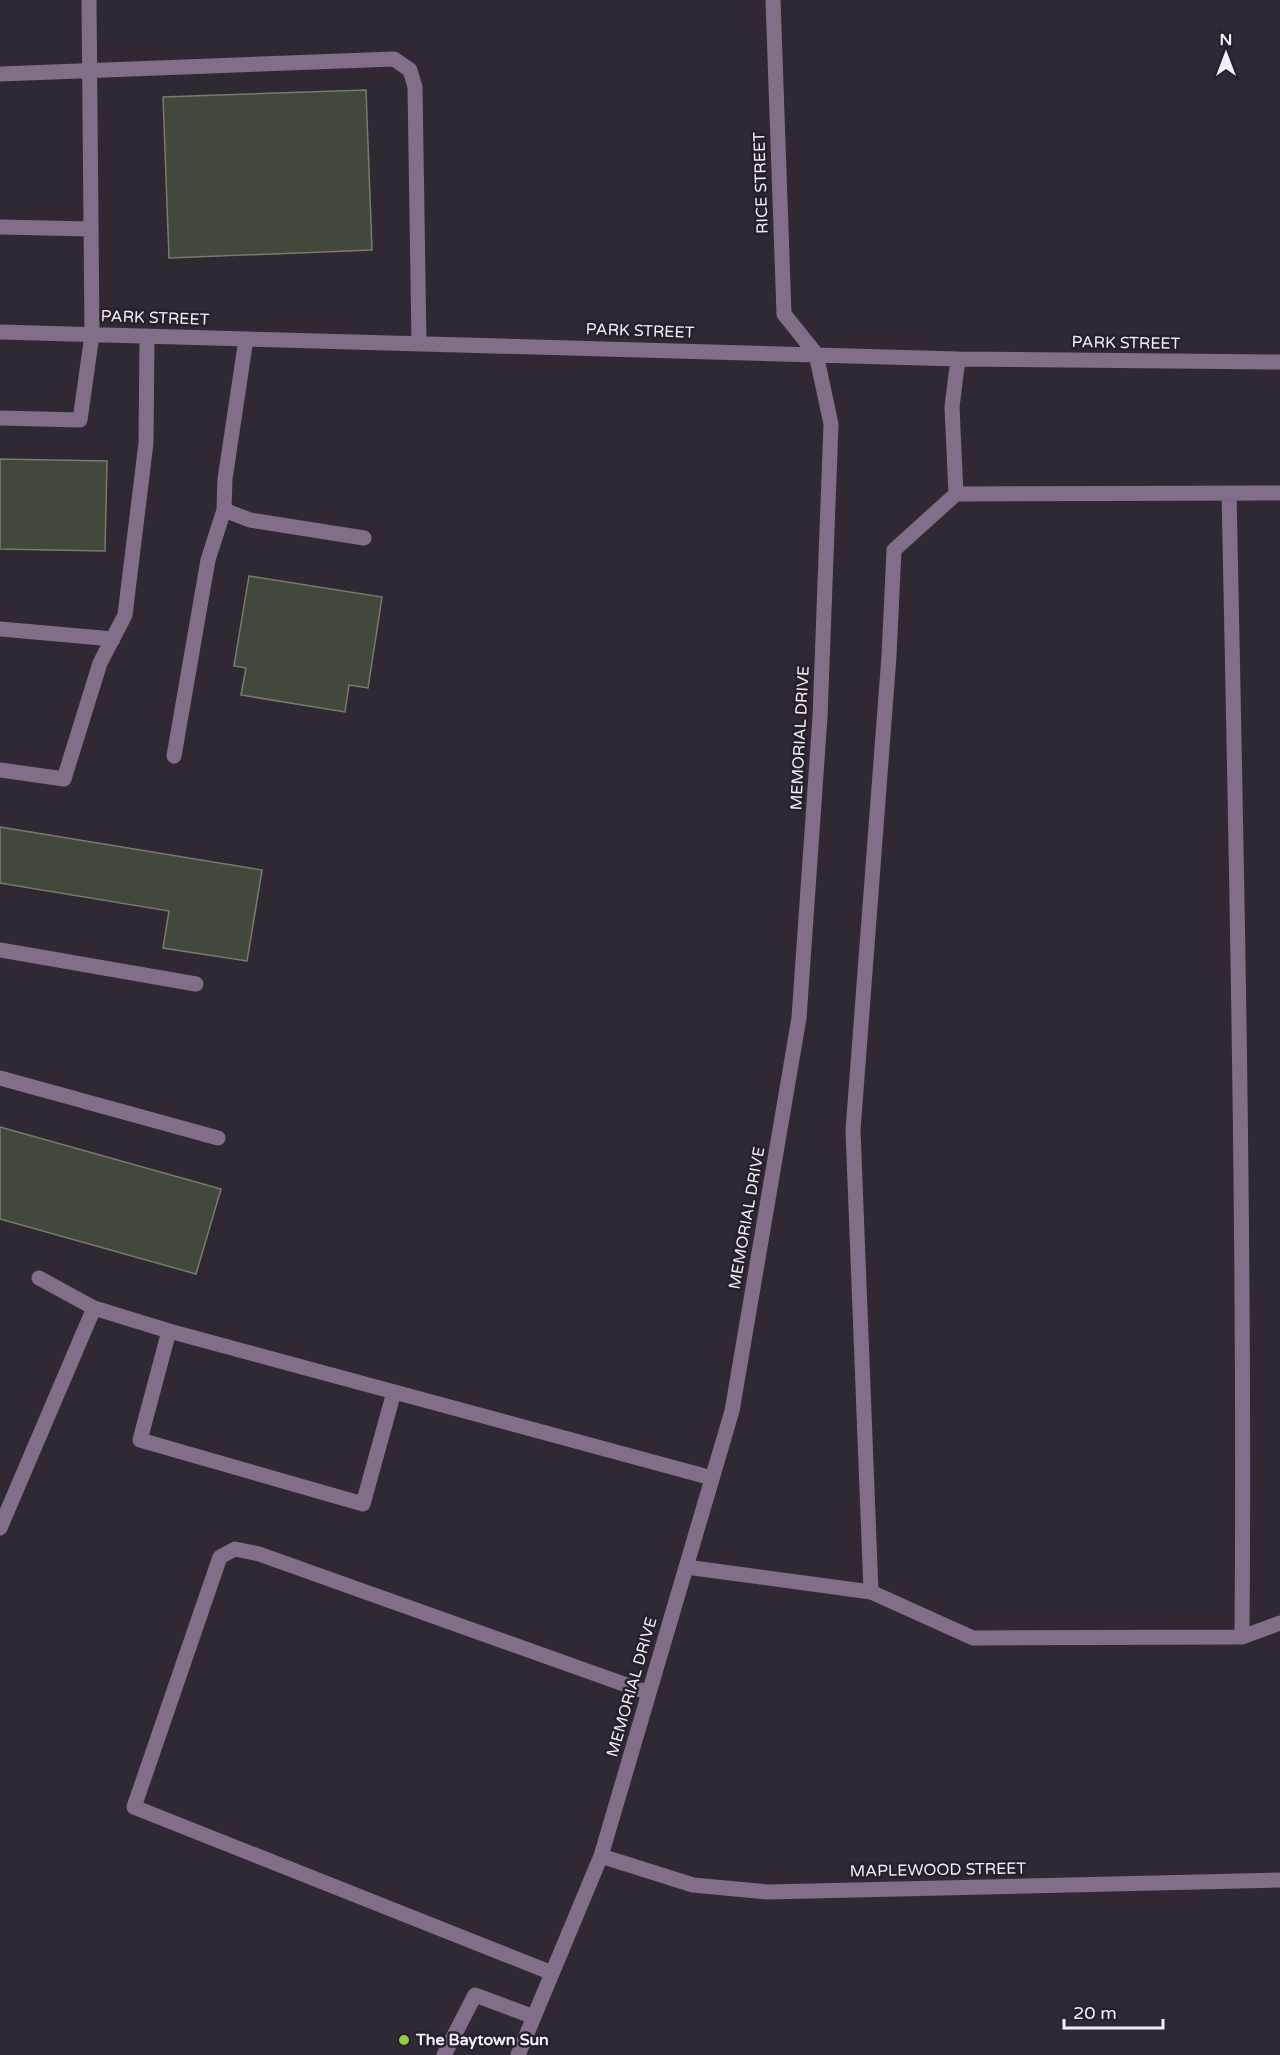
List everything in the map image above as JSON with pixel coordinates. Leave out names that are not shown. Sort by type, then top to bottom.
[{"type":"street","points":[[0,418],[80,420],[92,334],[89,0]]},
{"type":"street","name":"RICE STREET","points":[[773,0],[784,314],[816,354]]},
{"type":"street","points":[[0,75],[394,59],[410,70],[415,87],[418,343]]},
{"type":"street","points":[[0,227],[91,229]]},
{"type":"street","name":"PARK STREET","points":[[0,332],[958,359],[1280,362]]},
{"type":"street","points":[[0,770],[64,779],[100,663],[125,615],[146,443],[147,336]]},
{"type":"street","points":[[174,756],[208,560],[224,510],[225,479],[246,339]]},
{"type":"street","name":"MEMORIAL DRIVE","points":[[518,2055],[601,1856],[732,1411],[800,1018],[820,717],[831,424],[816,354]]},
{"type":"street","points":[[956,495],[952,407],[958,359]]},
{"type":"street","points":[[1229,493],[1239,985],[1244,1420],[1242,1637]]},
{"type":"street","points":[[871,1592],[853,1130],[889,656],[894,550],[956,495],[1280,493]]},
{"type":"street","points":[[224,510],[250,520],[364,538]]},
{"type":"street","points":[[0,629],[113,639]]},
{"type":"street","points":[[0,951],[196,984]]},
{"type":"street","points":[[0,1078],[218,1138]]},
{"type":"street","points":[[39,1278],[94,1308],[169,1331],[712,1478]]},
{"type":"street","points":[[0,1528],[94,1308]]},
{"type":"street","points":[[169,1331],[140,1440],[363,1504],[394,1392]]},
{"type":"street","points":[[552,1973],[134,1807],[216,1568],[220,1557],[236,1549],[259,1554],[649,1693]]},
{"type":"street","points":[[686,1567],[871,1592],[973,1638],[1242,1637],[1280,1623]]},
{"type":"street","name":"MAPLEWOOD STREET","points":[[601,1856],[693,1884],[768,1892],[1280,1880]]},
{"type":"street","points":[[444,2055],[475,1995],[534,2016]]},
{"type":"building","points":[[366,90],[372,250],[169,258],[163,97]]},
{"type":"building","points":[[0,459],[107,461],[105,551],[0,549]]},
{"type":"building","points":[[249,576],[382,597],[368,688],[349,685],[345,712],[241,695],[246,668],[234,666]]},
{"type":"building","points":[[0,827],[262,870],[247,961],[163,948],[169,911],[0,883]]},
{"type":"building","points":[[0,1127],[221,1189],[196,1274],[0,1219]]},
{"type":"place","name":"The Baytown Sun","points":[[404,2040]]}]
